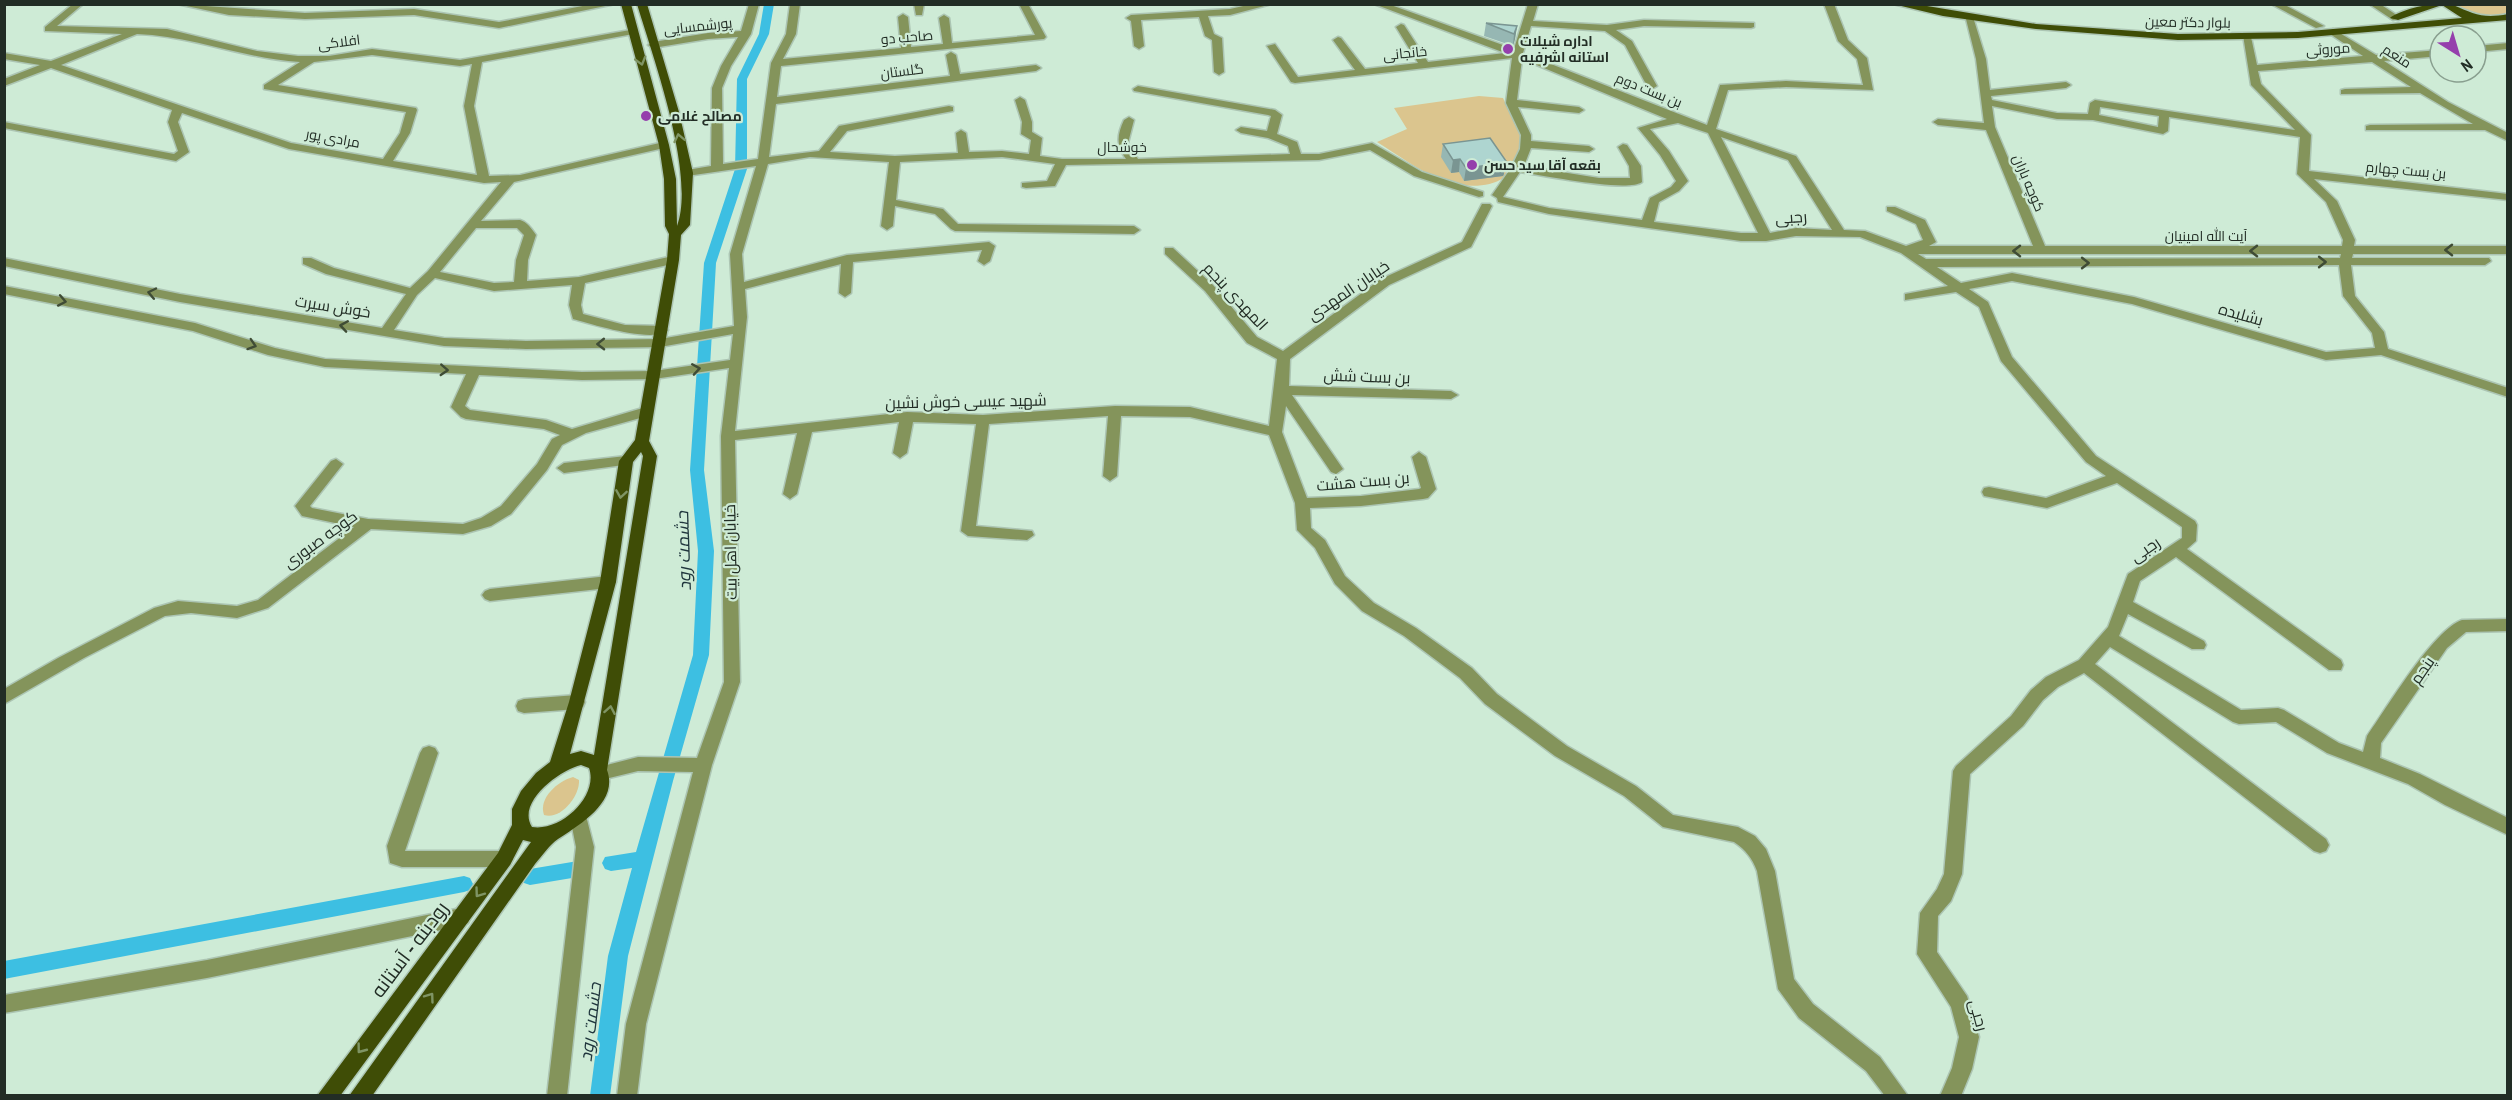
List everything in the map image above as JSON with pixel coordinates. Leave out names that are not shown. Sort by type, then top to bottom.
[{"type":"main road","points":[[556,767],[578,702],[608,582],[626,461],[642,441],[673,260],[675,234],[671,226],[670,179],[664,145],[626,4]]},
{"type":"main road","points":[[642,4],[674,112],[687,173],[684,225],[675,234]]},
{"type":"main road","name":"بلوار دکتر معین","points":[[1897,4],[1968,17],[2119,34],[2246,37],[2508,17]]},
{"type":"main road","name":"بلوار دکتر معین","points":[[1932,4],[2030,19],[2115,27],[2184,30],[2319,26],[2396,18],[2438,4]]},
{"type":"main road","points":[[2446,4],[2457,12],[2480,19]]},
{"type":"main road","points":[[2491,19],[2508,27]]},
{"type":"main road","points":[[359,1095],[529,858],[549,835],[579,817],[597,792],[650,456],[642,441]]},
{"type":"main road","points":[[556,767],[581,758],[589,759],[601,770]]},
{"type":"main road","name":"رودبنه - آستانه","points":[[327,1095],[504,859],[521,826],[520,814],[528,795],[543,776],[556,767]]},
{"type":"main road","points":[[521,826],[531,835],[549,835]]},
{"type":"street","name":"افلاکی","points":[[79,4],[48,29],[166,32],[257,54],[312,59],[329,59],[372,52],[460,63],[477,62],[633,32]]},
{"type":"street","points":[[181,4],[229,12],[305,16],[414,12],[499,25],[611,4]]},
{"type":"street","points":[[719,167],[717,88],[720,76],[746,34],[754,4]]},
{"type":"street","points":[[795,5],[802,4]]},
{"type":"street","name":"صاحب دو","points":[[776,63],[906,50],[950,51],[1041,37],[1023,4]]},
{"type":"street","name":"بن بست دوم","points":[[1378,4],[1518,54],[1679,119],[1792,158],[1841,234]]},
{"type":"street","points":[[1479,194],[1476,201],[1486,206],[1498,205],[1500,197],[1517,168],[1526,144],[1526,135],[1511,103],[1518,54],[1533,4]]},
{"type":"street","points":[[1711,129],[1724,87],[1786,84],[1869,88],[1862,58],[1846,47],[1838,35],[1829,4]]},
{"type":"street","points":[[2275,4],[2319,26]]},
{"type":"street","points":[[2373,4],[2396,18]]},
{"type":"street","name":"خیابان اهل بیت","points":[[627,1095],[636,1024],[703,765],[732,682],[728,436],[741,323],[736,254],[747,224],[771,101],[776,63],[790,34],[795,5]]},
{"type":"street","points":[[1139,45],[1133,18],[1179,10],[1202,13],[1264,5]]},
{"type":"street","points":[[1202,13],[1210,36],[1217,38],[1219,72]]},
{"type":"street","points":[[903,17],[906,50]]},
{"type":"street","name":"کوچه باران","points":[[1968,17],[1981,59],[1988,98],[1990,127],[2041,250]]},
{"type":"street","points":[[944,18],[956,78]]},
{"type":"street","points":[[1526,23],[1606,28],[1644,23],[1751,25]]},
{"type":"street","points":[[1401,27],[1424,64]]},
{"type":"street","points":[[1606,28],[1629,42],[1652,86]]},
{"type":"street","points":[[4,83],[140,30]]},
{"type":"street","name":"منعم","points":[[2333,32],[2422,90],[2508,138]]},
{"type":"street","name":"پورشمسایی","points":[[653,45],[708,36],[746,34]]},
{"type":"street","points":[[2246,37],[2256,85],[2306,135],[2303,174],[2331,201],[2349,240],[2346,257],[2349,296],[2378,332],[2382,351]]},
{"type":"street","points":[[1338,40],[1362,71]]},
{"type":"street","name":"خانجانی","points":[[1272,46],[1295,80],[1518,54]]},
{"type":"street","points":[[2488,48],[2508,46]]},
{"type":"street","name":"موروثی","points":[[2254,68],[2428,54]]},
{"type":"street","name":"مرادی پور","points":[[4,56],[49,64],[289,146],[484,180],[510,178],[664,145]]},
{"type":"street","points":[[312,59],[268,87],[412,110],[405,133],[386,163]]},
{"type":"street","points":[[477,62],[469,106],[484,180]]},
{"type":"street","name":"گلستان","points":[[771,101],[1036,68]]},
{"type":"street","points":[[1988,98],[2066,85]]},
{"type":"street","points":[[1138,89],[1271,112],[1277,115],[1271,135]]},
{"type":"street","points":[[2345,92],[2422,90]]},
{"type":"street","points":[[1988,98],[2057,116],[2093,117],[2163,131],[2164,115]]},
{"type":"street","points":[[1020,99],[1027,122],[1026,134],[1037,138],[1034,157]]},
{"type":"street","points":[[1511,103],[1578,110]]},
{"type":"street","points":[[2093,117],[2095,104],[2306,135]]},
{"type":"street","points":[[4,125],[176,158],[184,152],[172,122],[178,108]]},
{"type":"street","points":[[822,155],[843,128],[949,109]]},
{"type":"street","points":[[1647,224],[1654,200],[1675,189],[1682,181],[1665,153],[1643,128],[1679,119]]},
{"type":"street","points":[[1130,120],[1121,143],[1122,149],[1135,162]]},
{"type":"street","points":[[1938,123],[1990,127]]},
{"type":"street","points":[[2370,128],[2508,126]]},
{"type":"street","name":"رجبی","points":[[1711,129],[1766,237]]},
{"type":"street","points":[[1241,130],[1271,135],[1293,144],[1296,157]]},
{"type":"street","points":[[962,133],[964,154]]},
{"type":"street","points":[[1526,144],[1589,149]]},
{"type":"street","name":"خوشحال","points":[[687,173],[810,154],[895,159],[1002,154],[1062,162],[1135,162],[1319,157],[1372,146],[1418,174],[1479,194],[1488,192],[1500,197]]},
{"type":"street","points":[[1517,168],[1599,181],[1636,182],[1635,166],[1623,147]]},
{"type":"street","points":[[886,226],[895,159]]},
{"type":"street","points":[[1026,185],[1052,184],[1062,162]]},
{"type":"street","name":"بن بست چهارم","points":[[2303,174],[2508,197]]},
{"type":"street","points":[[385,333],[412,292],[432,274],[510,178]]},
{"type":"street","name":"رجبی","points":[[1500,197],[1549,211],[1741,237],[1766,237],[1796,232],[1861,234],[1905,250],[1984,305],[2006,358],[2091,459],[2190,525],[2188,541],[2133,578],[2115,630],[2085,665],[2052,682],[2037,695],[2017,722],[1962,771],[1953,874],[1944,895],[1929,913],[1927,954],[1960,1003],[1969,1037],[1962,1070],[1950,1095]]},
{"type":"street","points":[[890,202],[939,212],[955,227],[1134,230]]},
{"type":"street","name":"خيابان المهدی","points":[[1284,357],[1385,282],[1467,244],[1486,206]]},
{"type":"street","points":[[1891,209],[1921,222],[1930,242],[1905,250]]},
{"type":"street","points":[[473,225],[520,224],[530,235],[522,260],[520,286]]},
{"type":"street","points":[[739,287],[847,259],[990,246],[984,261]]},
{"type":"street","points":[[952,265],[956,249]]},
{"type":"street","name":"المهدی پنجم","points":[[1169,250],[1221,301],[1252,340],[1284,357]]},
{"type":"street","name":"آیت الله امینیان","points":[[1905,250],[2041,250],[2508,260]]},
{"type":"street","name":"آیت الله امینیان","points":[[1922,263],[2346,257],[2508,250]]},
{"type":"street","points":[[845,292],[847,259]]},
{"type":"street","points":[[432,274],[494,287],[520,286],[579,281],[673,260]]},
{"type":"street","points":[[307,261],[330,271],[412,292]]},
{"type":"street","name":"خوش سیرت","points":[[4,262],[180,298],[444,342],[526,345],[661,336]]},
{"type":"street","name":"بشلیده","points":[[1909,297],[1963,289],[2012,277],[2134,301],[2326,356],[2382,351],[2508,393]]},
{"type":"street","points":[[579,281],[575,305],[577,316],[625,329],[661,336],[741,323]]},
{"type":"street","points":[[4,290],[195,327],[273,352],[325,363],[582,376],[654,375],[737,368]]},
{"type":"street","points":[[1275,432],[1282,390],[1284,357]]},
{"type":"street","points":[[474,371],[458,407],[465,414],[546,425],[572,434]]},
{"type":"street","points":[[1282,390],[1336,469]]},
{"type":"street","name":"بن بست شش","points":[[1282,390],[1451,395]]},
{"type":"street","points":[[1110,476],[1115,411]]},
{"type":"street","name":"شهید عیسی خوش نشین","points":[[728,436],[907,417],[982,420],[1115,411],[1190,412],[1275,432]]},
{"type":"street","name":"کوچه صبوری","points":[[4,698],[50,667],[165,610],[190,607],[230,614],[249,611],[263,604],[368,524],[463,529],[486,522],[506,510],[542,467],[557,442],[572,434],[646,412]]},
{"type":"street","points":[[900,453],[907,417]]},
{"type":"street","points":[[982,420],[968,531],[1028,535]]},
{"type":"street","points":[[790,494],[806,426]]},
{"type":"street","name":"بن بست هشت","points":[[1275,432],[1302,503],[1304,530],[1320,544],[1340,580],[1368,607],[1419,639],[1466,674],[1491,699],[1561,751],[1630,791],[1669,822],[1738,835],[1749,842],[1760,855],[1766,871],[1785,983],[1806,1011],[1873,1064],[1898,1095]]},
{"type":"street","name":"بن بست هشت","points":[[1302,503],[1361,501],[1423,494],[1429,489],[1419,457]]},
{"type":"street","points":[[564,468],[626,461]]},
{"type":"street","points":[[336,464],[302,506],[307,512],[368,524]]},
{"type":"street","points":[[1989,492],[2047,503],[2118,477]]},
{"type":"street","points":[[2176,549],[2336,665]]},
{"type":"street","points":[[490,595],[608,582]]},
{"type":"street","points":[[2124,604],[2198,645]]},
{"type":"street","name":"پنجم‌","points":[[2371,760],[2373,741],[2441,644],[2462,626],[2508,625]]},
{"type":"street","points":[[2109,638],[2239,717],[2278,715],[2333,748],[2371,760],[2414,778],[2451,800],[2508,827]]},
{"type":"street","points":[[2085,665],[2320,845]]},
{"type":"street","points":[[524,706],[578,702]]},
{"type":"street","points":[[429,753],[396,846],[396,857],[402,859],[504,859]]},
{"type":"street","points":[[601,770],[638,764],[703,765]]},
{"type":"street","points":[[557,1095],[585,847],[579,817]]},
{"type":"street","points":[[4,1004],[207,969],[461,917]]},
{"type":"shaded area","points":[[2450,5],[2507,5],[2507,14],[2479,16]]},
{"type":"shaded area","points":[[1479,96],[1503,98],[1521,137],[1522,144],[1517,163],[1501,180],[1478,186],[1442,180],[1377,142],[1407,129],[1394,108]]},
{"type":"shaded area","points":[[573,777],[579,780],[573,799],[557,814],[544,815],[544,802],[551,791],[561,782]]},
{"type":"building","points":[[1486,23],[1517,26],[1514,34]]},
{"type":"building","points":[[1490,138],[1506,161],[1505,163],[1466,168],[1460,159],[1453,160],[1443,144]]},
{"type":"waterway","name":"حشمت رود","points":[[600,1096],[618,956],[664,781],[701,655],[706,551],[697,470],[710,263],[741,169],[742,79],[764,34],[769,4]]},
{"type":"waterway","points":[[611,863],[643,859]]},
{"type":"waterway","points":[[530,877],[578,869]]},
{"type":"waterway","points":[[4,970],[464,884]]},
{"type":"place","name":"اداره شیلات استانه اشرفیه","points":[[1508,49]]},
{"type":"place","name":"مصالح غلامی","points":[[646,116]]},
{"type":"place","name":"بقعه آقا سید حسن","points":[[1472,165]]}]
